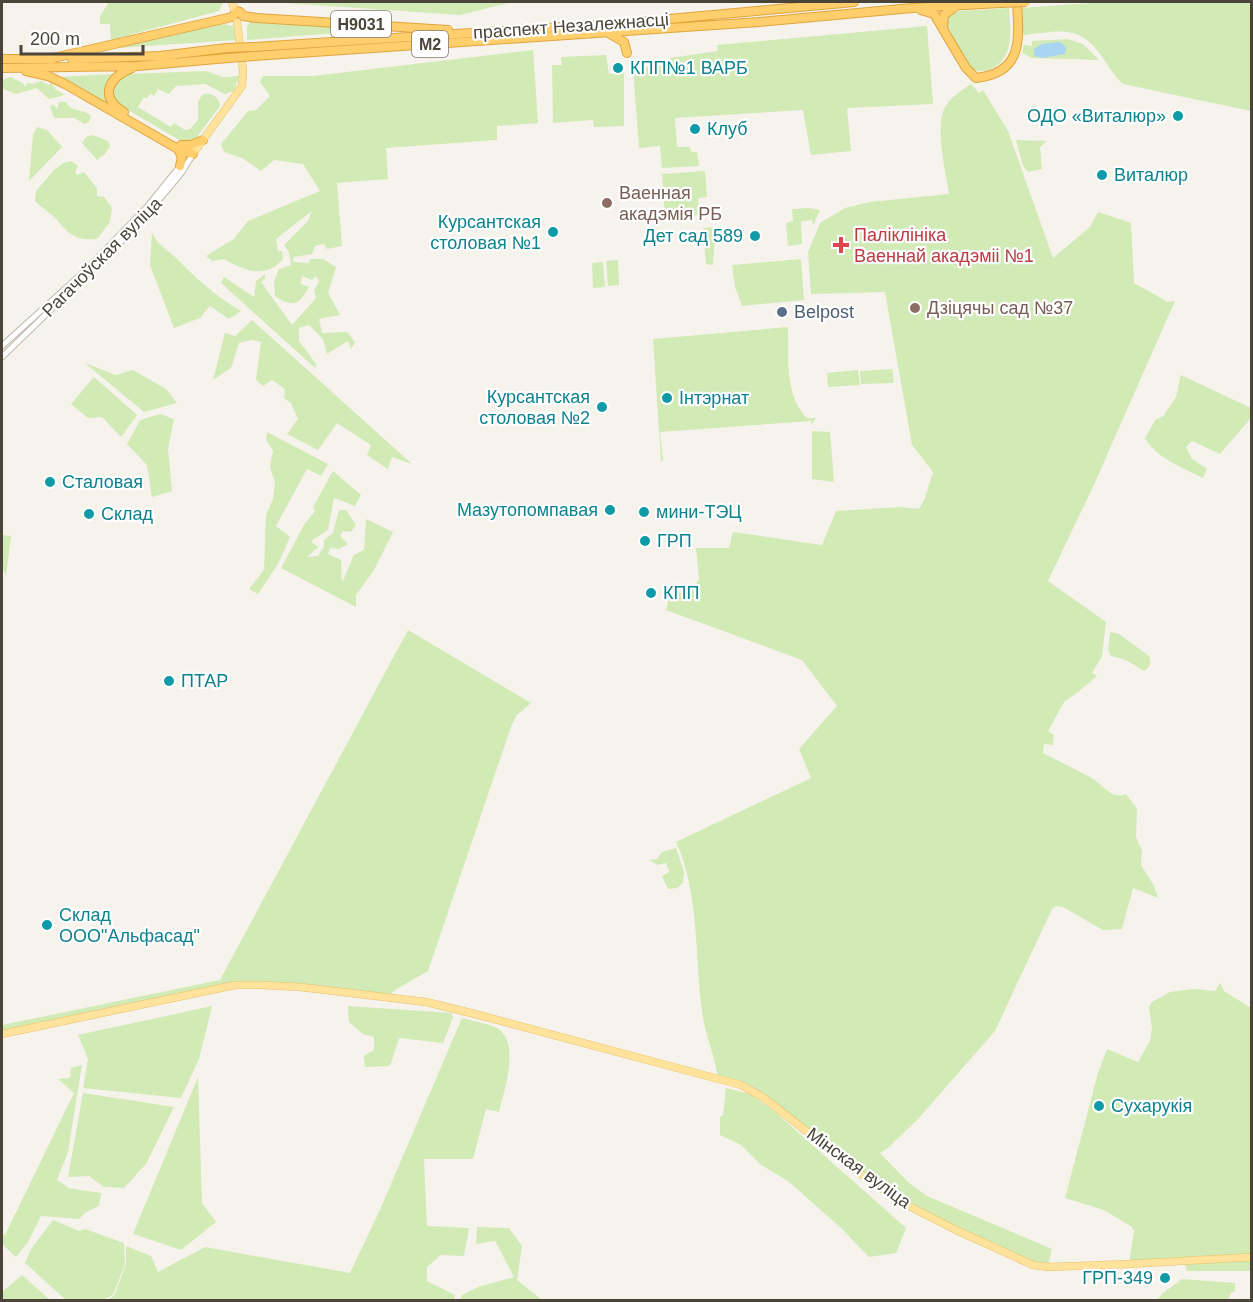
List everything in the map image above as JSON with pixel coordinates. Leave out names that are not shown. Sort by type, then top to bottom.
[{"type":"highway","name":"праспект Незалежнасці","points":[[2,68],[138,66],[228,58],[254,51],[479,32],[626,23],[854,2]]},
{"type":"highway","points":[[1011,2],[1016,41]]},
{"type":"highway","points":[[912,8],[934,14],[966,68],[976,78],[992,74],[1009,64],[1014,57],[1017,2]]},
{"type":"highway","name":"М2","points":[[912,8],[1031,2]]},
{"type":"highway","points":[[943,29],[944,15],[958,5]]},
{"type":"highway","name":"праспект Незалежнасці","points":[[2,59],[160,56],[227,48],[254,51],[606,33],[912,8]]},
{"type":"highway","name":"Н9031","points":[[49,59],[237,17],[479,32]]},
{"type":"highway","points":[[606,33],[622,40],[627,53],[628,42],[644,30]]},
{"type":"highway","points":[[138,66],[118,74],[112,80],[109,89],[110,98],[116,108],[193,154]]},
{"type":"highway","points":[[2,68],[32,72],[55,79],[180,146],[191,145],[203,140]]},
{"type":"highway","points":[[180,146],[182,157],[180,166]]},
{"type":"main road","name":"Рагачоўская вуліца","points":[[193,154],[242,86],[243,70],[237,17],[232,2]]},
{"type":"main road","name":"Мінская вуліца","points":[[2,1034],[235,985],[300,987],[426,1002],[749,1089],[795,1121],[874,1184],[905,1204],[1033,1265],[1048,1267],[1251,1257]]},
{"type":"street","points":[[2,346],[87,269],[147,207],[180,166],[193,154]]},
{"type":"street","name":"Рагачоўская вуліца","points":[[2,357],[139,224],[182,172],[193,154]]},
{"type":"green space","points":[[109,2],[223,2],[219,11],[111,40],[110,24],[100,24],[100,16]]},
{"type":"green space","points":[[271,2],[512,2],[460,15]]},
{"type":"green space","points":[[1107,2],[1251,2],[1251,111],[1123,84],[1095,47],[1078,35],[1069,32],[1025,35],[1022,33],[1019,8]]},
{"type":"green space","points":[[1009,8],[1010,40],[1006,54],[991,69],[974,70],[959,52],[950,35],[948,15],[960,11]]},
{"type":"green space","points":[[250,22],[388,29],[247,40],[247,26]]},
{"type":"green space","points":[[224,24],[233,26],[236,40],[103,49]]},
{"type":"green space","points":[[927,26],[933,104],[847,108],[851,151],[811,155],[803,110],[675,118],[677,147],[690,147],[691,152],[697,152],[699,166],[662,168],[660,146],[639,148],[633,68],[670,65],[670,58],[718,51],[717,45]]},
{"type":"green space","points":[[1068,39],[1083,44],[1099,60],[1032,58],[1022,53],[1024,45],[1032,46],[1032,41]]},
{"type":"green space","points":[[533,50],[538,123],[497,126],[497,140],[386,148],[388,179],[337,183],[342,246],[327,249],[324,244],[315,246],[312,254],[294,257],[293,262],[309,263],[310,259],[323,259],[336,267],[328,293],[340,315],[319,319],[322,333],[347,332],[355,342],[351,349],[348,341],[327,354],[323,339],[309,325],[299,328],[299,341],[316,364],[315,368],[221,283],[224,277],[254,297],[256,281],[265,274],[265,279],[261,282],[292,325],[316,298],[314,290],[319,282],[316,276],[312,280],[302,276],[301,284],[309,287],[302,298],[295,303],[286,302],[275,296],[274,282],[279,269],[291,265],[289,252],[284,245],[308,221],[312,211],[276,239],[278,251],[282,251],[283,259],[269,269],[254,271],[239,267],[224,259],[212,261],[206,256],[234,239],[248,221],[320,191],[303,164],[274,160],[261,171],[242,158],[224,152],[221,144],[248,111],[256,110],[270,96],[260,82],[263,76],[313,76]]},
{"type":"green space","points":[[606,55],[609,74],[624,72],[624,126],[594,127],[593,120],[553,123],[552,65],[562,65],[561,57]]},
{"type":"green space","points":[[206,71],[223,77],[239,76],[234,91],[225,94],[205,84],[176,86],[169,94],[158,89],[154,96],[150,94],[147,98],[144,97],[138,107],[171,127],[174,123],[185,130],[190,129],[198,120],[198,102],[202,95],[214,96],[220,106],[194,141],[181,141],[121,106],[113,94],[115,82],[128,74]]},
{"type":"green space","points":[[113,74],[109,78],[106,91],[115,109],[58,77]]},
{"type":"green space","points":[[10,77],[23,83],[25,87],[27,83],[33,84],[41,81],[48,85],[52,83],[55,89],[65,95],[49,99],[37,88],[15,94],[2,88],[2,80]]},
{"type":"green space","points":[[971,84],[979,93],[983,90],[1008,131],[1053,258],[1090,227],[1098,212],[1131,223],[1134,283],[1168,302],[1175,301],[1092,489],[1048,581],[1106,622],[1102,656],[1092,673],[1097,676],[1064,702],[1048,731],[1054,735],[1053,745],[1044,744],[1043,753],[1092,778],[1112,794],[1120,796],[1126,794],[1137,809],[1136,837],[1142,851],[1141,865],[1154,886],[1158,898],[1133,888],[1122,929],[1103,930],[1063,907],[1056,906],[1052,909],[995,1031],[918,1119],[880,1153],[909,1183],[927,1196],[1052,1249],[1048,1267],[1039,1266],[905,1204],[764,1098],[718,1079],[702,1011],[689,881],[676,842],[811,778],[799,749],[837,706],[802,660],[666,610],[670,593],[689,592],[699,580],[696,548],[729,548],[733,532],[822,545],[836,511],[902,507],[919,509],[925,498],[933,472],[912,445],[885,292],[811,294],[808,252],[820,223],[845,208],[870,202],[949,194],[942,151],[942,118],[949,101]]},
{"type":"green space","points":[[59,102],[66,102],[71,108],[91,116],[89,122],[84,124],[75,118],[54,118],[50,106],[53,104],[57,109]]},
{"type":"green space","points":[[37,127],[47,130],[62,147],[29,181],[33,135]]},
{"type":"green space","points":[[93,135],[108,141],[110,146],[97,160],[82,143],[86,137]]},
{"type":"green space","points":[[1016,140],[1047,141],[1040,147],[1042,169],[1028,172],[1023,166]]},
{"type":"green space","points":[[71,161],[78,166],[75,173],[77,175],[84,172],[97,188],[97,196],[104,197],[112,208],[110,222],[97,239],[74,236],[35,201],[36,191],[53,171],[63,163]]},
{"type":"green space","points":[[705,171],[707,197],[698,198],[699,215],[665,218],[662,174]]},
{"type":"green space","points":[[792,209],[820,210],[813,226],[812,220],[801,221],[802,244],[788,246],[786,223],[793,221]]},
{"type":"green space","points":[[711,227],[715,238],[713,265],[706,264],[703,228]]},
{"type":"green space","points":[[152,233],[160,244],[198,280],[241,311],[229,319],[210,306],[200,318],[174,328],[150,265]]},
{"type":"green space","points":[[801,259],[804,300],[742,306],[735,287],[732,265]]},
{"type":"green space","points":[[618,260],[619,285],[608,286],[606,261]]},
{"type":"green space","points":[[603,262],[605,287],[593,288],[592,263]]},
{"type":"green space","points":[[252,320],[412,464],[392,457],[388,469],[367,455],[371,445],[337,423],[318,450],[287,434],[298,419],[291,403],[284,398],[285,389],[272,380],[263,386],[256,380],[261,342],[251,340],[239,343],[231,368],[213,380],[225,333],[235,336]]},
{"type":"green space","points":[[788,327],[791,387],[794,398],[807,418],[816,418],[811,425],[811,421],[660,432],[663,461],[661,461],[653,339]]},
{"type":"green space","points":[[85,363],[116,375],[133,370],[166,389],[177,403],[144,412]]},
{"type":"green space","points":[[892,369],[894,383],[861,384],[860,371]]},
{"type":"green space","points":[[858,370],[860,385],[828,387],[827,373]]},
{"type":"green space","points":[[1181,375],[1251,408],[1251,418],[1220,454],[1192,441],[1186,447],[1192,459],[1207,469],[1203,478],[1163,457],[1145,438],[1156,419],[1164,416],[1175,399]]},
{"type":"green space","points":[[94,377],[137,415],[121,437],[102,417],[88,418],[71,404]]},
{"type":"green space","points":[[160,414],[174,419],[168,449],[172,491],[152,497],[147,465],[127,444],[140,420]]},
{"type":"green space","points":[[812,431],[830,432],[834,482],[812,479]]},
{"type":"green space","points":[[267,432],[328,464],[321,476],[307,469],[276,526],[290,537],[278,564],[258,594],[249,589],[264,570],[266,515],[273,499],[275,483],[270,467],[273,450],[266,440]]},
{"type":"green space","points":[[333,471],[361,495],[355,506],[334,498],[328,530],[311,541],[318,547],[307,557],[318,556],[324,547],[324,540],[333,533],[339,510],[346,510],[356,525],[351,532],[343,531],[340,536],[348,544],[339,549],[330,548],[328,554],[341,560],[342,583],[354,555],[364,550],[366,519],[393,532],[374,570],[356,595],[356,607],[281,568],[304,525],[315,511],[313,507]]},
{"type":"green space","points":[[2,535],[11,536],[6,576],[2,567]]},
{"type":"green space","points":[[408,630],[531,703],[517,715],[512,724],[428,971],[387,997],[235,985],[2,1034],[2,1025],[220,980]]},
{"type":"green space","points":[[1110,632],[1119,634],[1149,656],[1148,668],[1144,671],[1126,660],[1111,656],[1108,650]]},
{"type":"green space","points":[[676,848],[684,872],[683,883],[677,888],[668,889],[662,876],[669,872],[666,863],[658,865],[649,860],[657,859],[662,852]]},
{"type":"green space","points":[[1220,983],[1224,991],[1251,1008],[1251,1257],[1129,1264],[1134,1231],[1132,1227],[1104,1210],[1065,1198],[1098,1073],[1107,1049],[1138,1062],[1150,1041],[1152,1028],[1149,1007],[1152,1002],[1170,992],[1194,989],[1215,991]]},
{"type":"green space","points":[[212,1006],[199,1059],[181,1098],[83,1088],[88,1059],[78,1035]]},
{"type":"green space","points":[[348,1006],[451,1013],[453,1017],[443,1043],[399,1038],[390,1066],[365,1067],[364,1056],[374,1050],[374,1037],[363,1034],[349,1022]]},
{"type":"green space","points":[[462,1018],[495,1027],[503,1034],[508,1043],[509,1066],[499,1112],[486,1109],[473,1159],[424,1159],[427,1226],[469,1228],[464,1256],[441,1255],[427,1267],[427,1281],[455,1295],[454,1300],[106,1300],[114,1296],[126,1264],[126,1246],[151,1256],[158,1272],[205,1247],[350,1273],[379,1212]]},
{"type":"green space","points":[[82,1065],[68,1152],[57,1180],[69,1188],[101,1193],[99,1206],[86,1212],[79,1219],[41,1216],[28,1242],[16,1257],[2,1244],[2,1233],[5,1235],[74,1093],[58,1079],[70,1078],[71,1068]]},
{"type":"green space","points":[[198,1077],[202,1203],[216,1222],[181,1250],[133,1234]]},
{"type":"green space","points":[[726,1088],[750,1094],[774,1111],[906,1228],[896,1253],[869,1257],[841,1228],[788,1181],[761,1165],[741,1145],[720,1135],[720,1117],[723,1115]]},
{"type":"green space","points":[[83,1093],[174,1107],[146,1164],[124,1188],[104,1187],[89,1176],[68,1177]]},
{"type":"green space","points":[[53,1220],[79,1231],[85,1229],[124,1243],[125,1264],[113,1295],[102,1300],[66,1300],[25,1263],[31,1249]]},
{"type":"green space","points":[[477,1227],[509,1228],[522,1246],[517,1280],[542,1300],[460,1300],[462,1295],[478,1287],[514,1277],[495,1241],[476,1244]]},
{"type":"green space","points":[[1251,1260],[1251,1271],[1187,1271],[1184,1262]]},
{"type":"green space","points":[[22,1275],[50,1300],[2,1300],[2,1292]]},
{"type":"green space","points":[[1182,1279],[1235,1283],[1235,1291],[1231,1293],[1228,1300],[1157,1300]]},
{"type":"water","points":[[1060,42],[1066,47],[1065,54],[1042,58],[1034,56],[1034,49],[1042,44]]},
{"type":"place","name":"КПП№1 ВАРБ","points":[[618,68]]},
{"type":"place","name":"ОДО «Виталюр»","points":[[1178,116]]},
{"type":"place","name":"Клуб","points":[[695,129]]},
{"type":"place","name":"Виталюр","points":[[1102,175]]},
{"type":"place","name":"Ваенная акадэмія РБ","points":[[607,203]]},
{"type":"place","name":"Курсантская столовая №1","points":[[553,232]]},
{"type":"place","name":"Дет сад 589","points":[[755,236]]},
{"type":"place","name":"Паліклініка Ваеннай акадэміі №1","points":[[841,245]]},
{"type":"place","name":"Дзіцячы сад №37","points":[[915,308]]},
{"type":"place","name":"Belpost","points":[[782,312]]},
{"type":"place","name":"Інтэрнат","points":[[667,398]]},
{"type":"place","name":"Курсантская столовая №2","points":[[602,407]]},
{"type":"place","name":"Сталовая","points":[[50,482]]},
{"type":"place","name":"Мазутопомпавая","points":[[610,510]]},
{"type":"place","name":"мини-ТЭЦ","points":[[644,512]]},
{"type":"place","name":"Склад","points":[[89,514]]},
{"type":"place","name":"ГРП","points":[[645,541]]},
{"type":"place","name":"КПП","points":[[651,593]]},
{"type":"place","name":"ПТАР","points":[[169,681]]},
{"type":"place","name":"Склад ООО\"Альфасад\"","points":[[47,925]]},
{"type":"place","name":"Сухарукія","points":[[1099,1106]]},
{"type":"place","name":"ГРП-349","points":[[1165,1278]]}]
